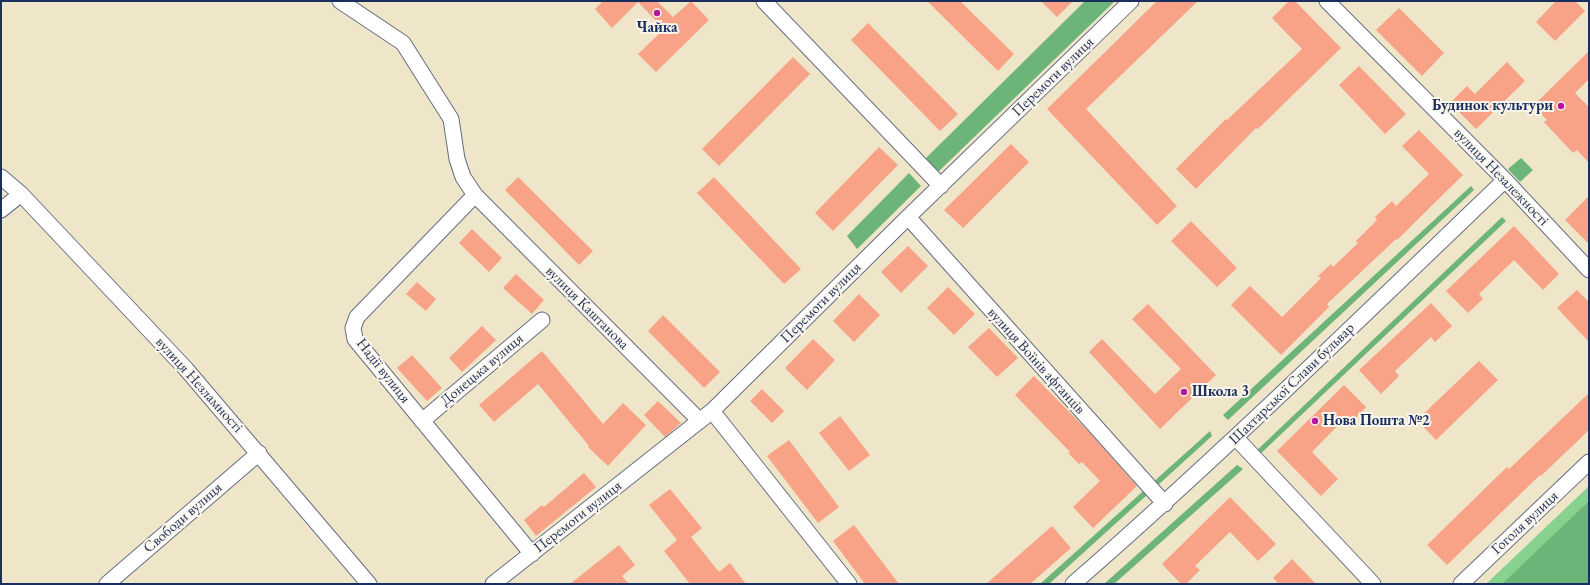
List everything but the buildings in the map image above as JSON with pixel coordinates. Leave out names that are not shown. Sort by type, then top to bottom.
[{"type":"street","name":"вулиця Каштанова","points":[[340,1],[403,43],[451,119],[457,159],[463,177],[475,195],[700,421]]},
{"type":"street","points":[[764,1],[941,186]]},
{"type":"street","name":"Перемоги вулиця","points":[[493,584],[712,411],[908,217],[1131,1]]},
{"type":"street","name":"вулиця Незалежності","points":[[1327,1],[1505,180],[1589,270]]},
{"type":"street","name":"вулиця Незламності","points":[[1,177],[21,194],[186,368],[259,452],[369,584]]},
{"type":"street","name":"Шахтарської Слави бульвар","points":[[1073,584],[1165,504],[1236,438],[1505,180]]},
{"type":"street","points":[[1,210],[21,194]]},
{"type":"street","name":"Надії вулиця","points":[[475,195],[357,317],[353,328],[355,339],[532,554]]},
{"type":"street","name":"вулиця Воїнів афганців","points":[[908,217],[1165,504]]},
{"type":"street","name":"Донецька вулиця","points":[[422,421],[542,320]]},
{"type":"street","points":[[712,411],[849,584]]},
{"type":"street","points":[[1236,438],[1373,584]]},
{"type":"street","name":"Свободи вулиця","points":[[107,584],[259,452]]},
{"type":"street","name":"Гоголя вулиця","points":[[1460,584],[1589,462]]},
{"type":"green space","points":[[1085,1],[1115,1],[937,173],[925,159]]},
{"type":"green space","points":[[1521,158],[1533,170],[1520,182],[1508,169]]},
{"type":"green space","points":[[909,173],[921,186],[857,249],[847,236]]},
{"type":"green space","points":[[1471,186],[1474,190],[1228,420],[1223,415]]},
{"type":"green space","points":[[1502,217],[1506,221],[1256,458],[1253,454]]},
{"type":"green space","points":[[1210,431],[1212,436],[1049,584],[1040,584]]},
{"type":"green space","points":[[1237,465],[1243,469],[1114,584],[1104,584]]},
{"type":"green space","points":[[1589,486],[1589,584],[1486,584]]},
{"type":"green space","points":[[1589,501],[1589,584],[1502,584]]},
{"type":"place","name":"Чайка","points":[[657,13]]},
{"type":"place","name":"Будинок культури","points":[[1561,106]]},
{"type":"place","name":"Школа 3","points":[[1184,392]]},
{"type":"place","name":"Нова Пошта №2","points":[[1315,421]]}]
